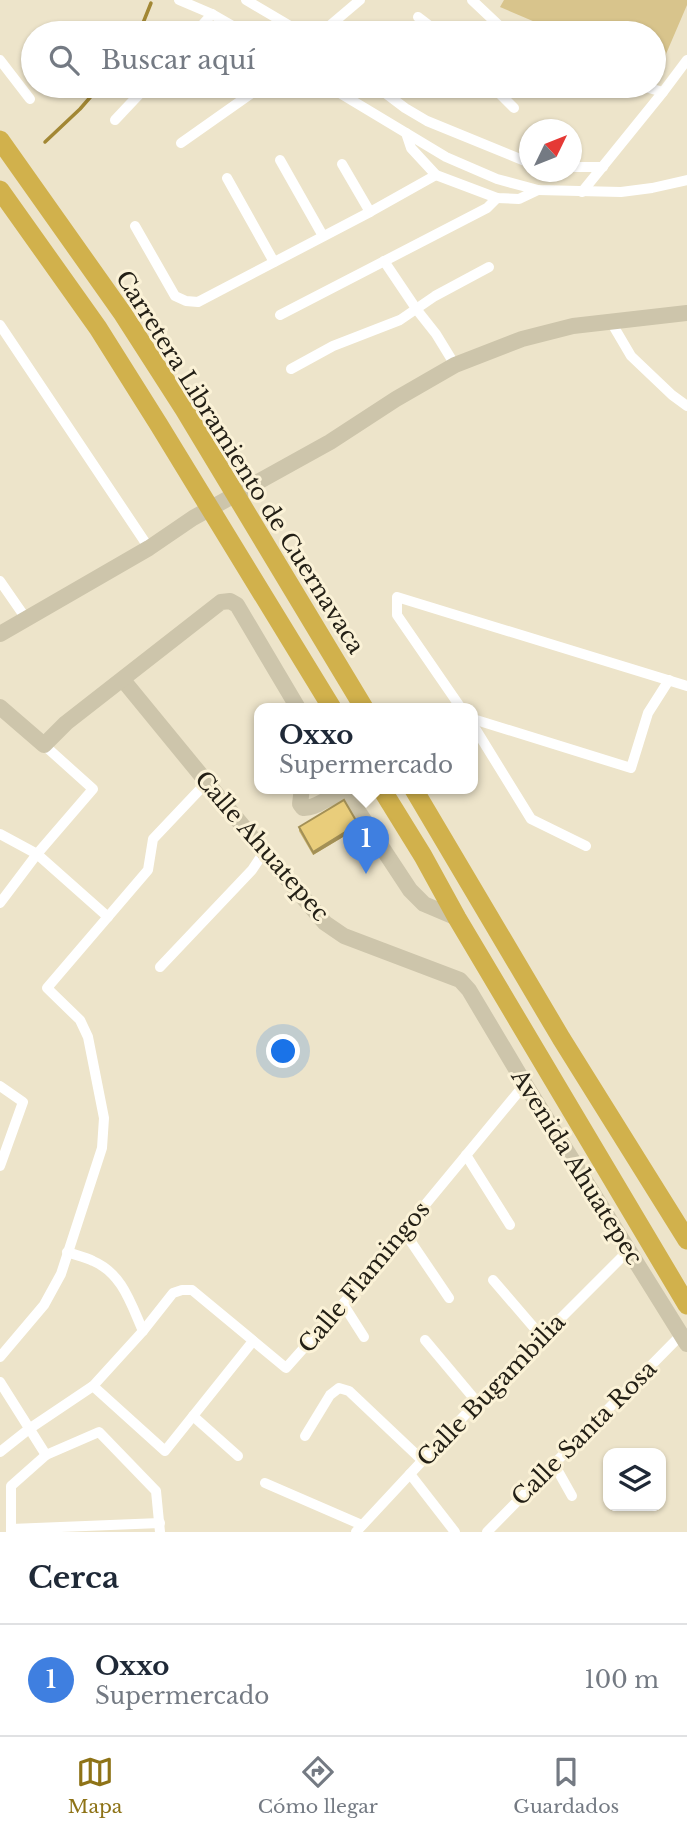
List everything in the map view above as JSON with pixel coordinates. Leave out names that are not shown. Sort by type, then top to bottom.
[{"type":"highway","name":"Carretera Libramiento de Cuernavaca","points":[[0,140],[123,314],[184,409],[361,703]]},
{"type":"highway","points":[[0,191],[99,328],[328,703]]},
{"type":"highway","points":[[385,794],[687,1305]]},
{"type":"highway","points":[[416,794],[561,1038],[687,1240]]},
{"type":"street","points":[[178,0],[224,21]]},
{"type":"street","points":[[246,0],[282,21]]},
{"type":"street","points":[[335,21],[360,0]]},
{"type":"street","points":[[472,0],[494,21]]},
{"type":"street","points":[[206,21],[212,14]]},
{"type":"street","points":[[418,17],[423,21]]},
{"type":"street","points":[[0,60],[21,87]]},
{"type":"street","points":[[666,88],[687,60]]},
{"type":"street","points":[[115,120],[136,98]]},
{"type":"street","points":[[181,143],[245,98]]},
{"type":"street","points":[[348,98],[446,157],[497,178],[538,190],[621,192],[687,180]]},
{"type":"street","points":[[393,98],[427,121],[519,159]]},
{"type":"street","points":[[504,98],[514,108]]},
{"type":"street","points":[[582,192],[658,98]]},
{"type":"street","points":[[406,133],[411,148],[436,175],[497,198],[519,200],[538,190]]},
{"type":"street","points":[[280,160],[323,236]]},
{"type":"street","points":[[342,164],[370,212]]},
{"type":"street","points":[[582,167],[603,167]]},
{"type":"street","points":[[135,226],[175,296],[198,302],[436,175]]},
{"type":"street","points":[[227,178],[274,262]]},
{"type":"street","points":[[280,315],[487,208],[497,198]]},
{"type":"street","points":[[384,261],[455,365]]},
{"type":"street","points":[[291,369],[333,346],[400,320],[435,296],[489,267]]},
{"type":"street","points":[[0,634],[149,548],[193,518],[331,442],[396,399],[455,365],[522,339],[573,326],[687,313]]},
{"type":"street","points":[[611,322],[631,356],[687,406]]},
{"type":"street","points":[[0,325],[149,548]]},
{"type":"street","points":[[0,581],[27,620]]},
{"type":"street","points":[[458,703],[397,615],[397,597],[687,686]]},
{"type":"street","points":[[44,745],[66,723],[221,602],[230,601],[237,605],[295,703]]},
{"type":"street","name":"Calle Ahuatepec","points":[[123,680],[325,923],[344,936],[460,980],[469,989]]},
{"type":"street","points":[[478,721],[631,768],[648,713],[669,680]]},
{"type":"street","points":[[0,707],[93,789],[37,854],[0,903]]},
{"type":"street","points":[[478,733],[531,819],[586,846]]},
{"type":"street","points":[[0,1357],[44,1305],[61,1275],[102,1148],[104,1118],[89,1037],[80,1020],[47,989],[148,870],[153,839],[206,782]]},
{"type":"street","points":[[301,796],[303,808],[310,808],[336,794],[344,794],[410,890],[424,904],[457,918]]},
{"type":"street","points":[[0,834],[37,854],[108,917]]},
{"type":"street","points":[[160,967],[252,870],[264,852]]},
{"type":"street","name":"Avenida Ahuatepec","points":[[469,989],[684,1339]]},
{"type":"street","name":"Calle Flamingos","points":[[0,1452],[93,1385],[143,1331],[173,1293],[181,1290],[192,1290],[286,1368],[343,1304],[525,1084]]},
{"type":"street","points":[[0,1086],[23,1102],[0,1166]]},
{"type":"street","points":[[466,1155],[510,1226]]},
{"type":"street","points":[[403,1230],[449,1298]]},
{"type":"street","name":"Calle Bugambilia","points":[[359,1528],[477,1402],[629,1250]]},
{"type":"street","points":[[67,1252],[96,1262],[115,1276],[127,1293],[143,1331]]},
{"type":"street","points":[[493,1280],[542,1337]]},
{"type":"street","points":[[343,1304],[364,1337]]},
{"type":"street","name":"Calle Santa Rosa","points":[[487,1532],[684,1339]]},
{"type":"street","points":[[425,1340],[477,1402]]},
{"type":"street","points":[[93,1385],[165,1451],[253,1341]]},
{"type":"street","points":[[0,1382],[46,1455]]},
{"type":"street","points":[[305,1436],[330,1395],[339,1388],[349,1391],[423,1461]]},
{"type":"street","points":[[193,1416],[238,1456]]},
{"type":"street","points":[[99,1433],[156,1491],[160,1527],[11,1531],[11,1486],[46,1455],[99,1433]]},
{"type":"street","points":[[554,1464],[572,1496]]},
{"type":"street","points":[[410,1474],[455,1532]]},
{"type":"street","points":[[265,1483],[359,1528]]},
{"type":"shaded area","points":[[504,0],[687,0],[666,54],[666,21],[533,21],[500,7]]},
{"type":"building","points":[[344,800],[358,824],[313,852],[299,827]]},
{"type":"waterway","points":[[144,21],[151,3]]},
{"type":"waterway","points":[[45,142],[90,98]]},
{"type":"place","name":"Oxxo","points":[[366,874]]}]
